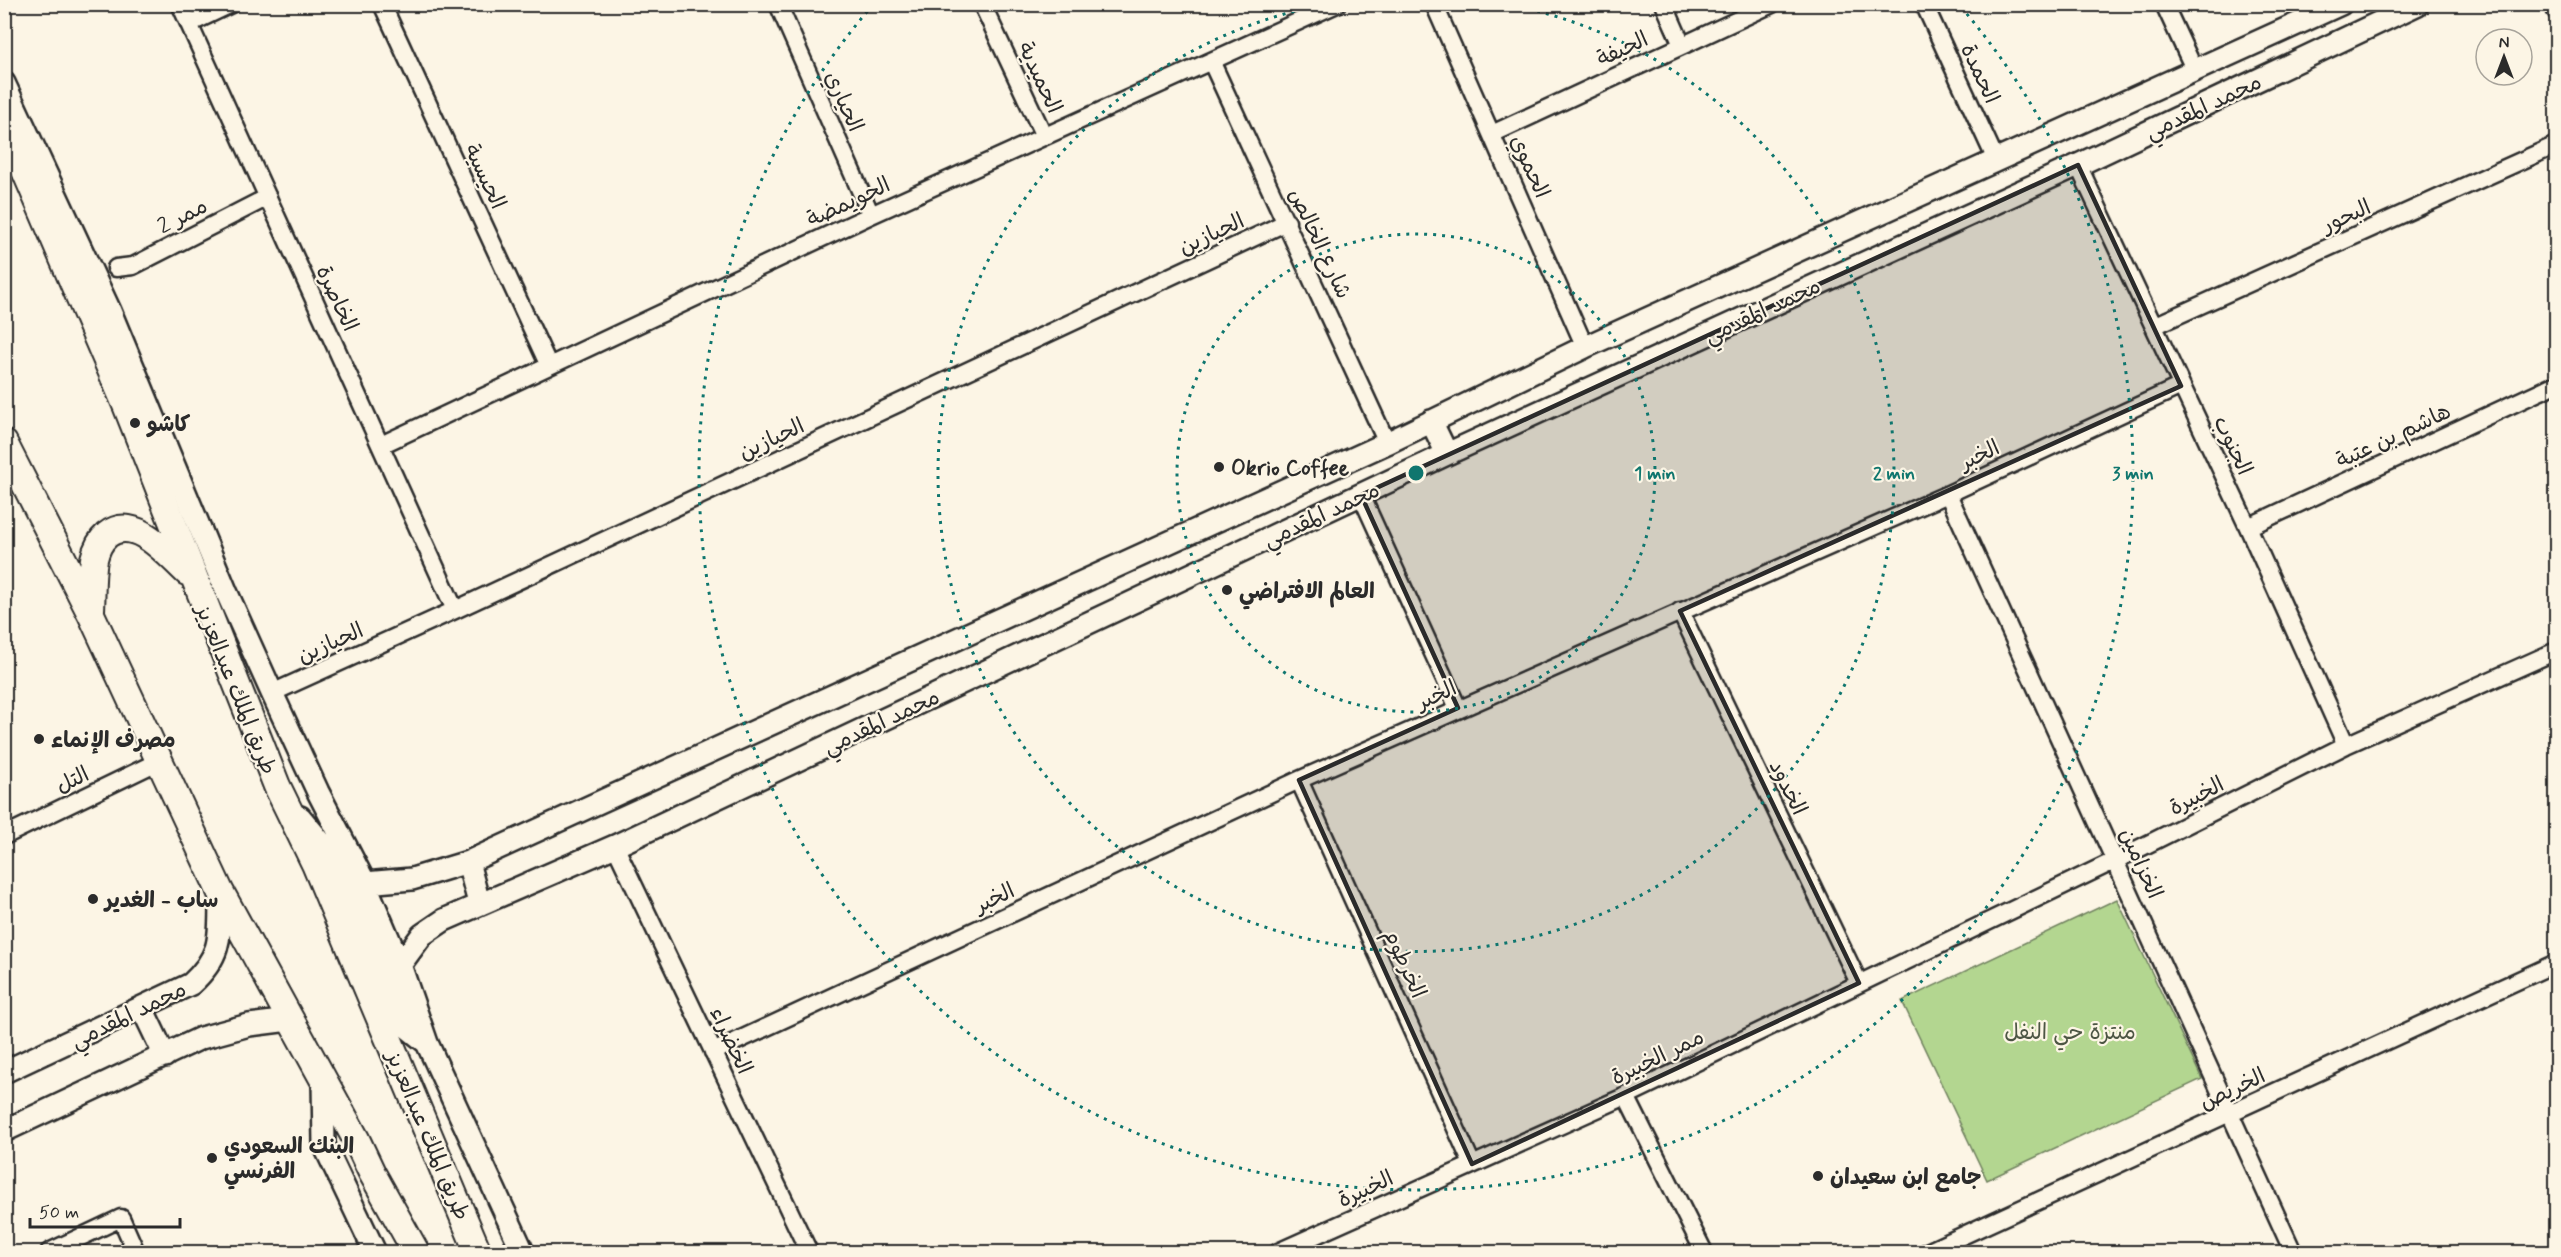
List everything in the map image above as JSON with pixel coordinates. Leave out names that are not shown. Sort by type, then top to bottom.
[{"type":"main road","name":"طريق الملك عبدالعزيز","points":[[4,122],[126,405],[192,577],[277,786],[315,864],[478,1252]]},
{"type":"main road","points":[[4,443],[91,614],[220,891],[416,1252]]},
{"type":"main road","points":[[91,614],[94,559],[97,547],[104,538],[121,528],[137,532],[153,541],[192,577]]},
{"type":"street","name":"الخاصرة","points":[[180,4],[455,610]]},
{"type":"street","points":[[189,24],[231,4]]},
{"type":"street","name":"الحيسية","points":[[382,4],[549,366]]},
{"type":"street","name":"الحياري","points":[[778,4],[871,215]]},
{"type":"street","name":"الحميدية","points":[[982,4],[1044,136]]},
{"type":"street","name":"الحويمضة","points":[[381,445],[871,215],[1212,63],[1337,4]]},
{"type":"street","name":"الحموي","points":[[1434,4],[1586,347]]},
{"type":"street","points":[[1664,4],[1682,45]]},
{"type":"street","name":"الحيفة","points":[[1492,134],[1772,4]]},
{"type":"street","name":"الحمدة","points":[[1924,4],[1996,160]]},
{"type":"street","points":[[2164,4],[2195,71]]},
{"type":"street","name":"محمد المقدمي","points":[[400,965],[422,935],[444,920],[479,903],[615,846],[1447,454],[2078,165],[2418,4]]},
{"type":"street","points":[[2553,4],[2556,11]]},
{"type":"street","points":[[2333,8],[2340,40]]},
{"type":"street","name":"محمد المقدمي","points":[[365,883],[412,879],[468,862],[1387,443],[1586,347],[2333,8]]},
{"type":"street","name":"شارع الخالص","points":[[1212,63],[1387,443]]},
{"type":"street","points":[[4,83],[110,311],[226,591],[272,693],[318,792],[365,883],[400,965],[427,1043],[523,1252]]},
{"type":"street","name":"البحور","points":[[2154,326],[2556,145]]},
{"type":"street","name":"الجنوب","points":[[2078,165],[2248,527],[2346,745]]},
{"type":"street","name":"ممر 2","points":[[116,268],[133,266],[268,197]]},
{"type":"street","name":"الحيازين","points":[[272,693],[1287,222]]},
{"type":"street","name":"هاشم بن عتبة","points":[[2248,527],[2556,384]]},
{"type":"street","name":"الخبر","points":[[713,1052],[1299,780],[1948,494],[2181,386]]},
{"type":"street","points":[[1431,422],[1447,454]]},
{"type":"street","name":"الخزامين","points":[[1948,494],[2293,1252]]},
{"type":"street","points":[[1361,495],[1458,708]]},
{"type":"street","name":"الخدود","points":[[1680,611],[1859,983]]},
{"type":"street","name":"الخبيرة","points":[[1859,983],[2116,860],[2346,745],[2556,651]]},
{"type":"street","name":"التل","points":[[4,836],[159,761]]},
{"type":"street","name":"الخرطوم","points":[[1299,780],[1472,1164]]},
{"type":"street","points":[[277,786],[338,863],[402,1023],[427,1043]]},
{"type":"street","name":"الخضراء","points":[[615,846],[809,1252]]},
{"type":"street","points":[[468,862],[479,903]]},
{"type":"street","name":"محمد المقدمي","points":[[4,1072],[191,984],[211,960],[219,946],[220,891]]},
{"type":"street","name":"الخريص","points":[[1927,1252],[2556,963]]},
{"type":"street","name":"ممر الخبيرة","points":[[1472,1164],[1626,1096],[1859,983]]},
{"type":"street","points":[[142,1008],[165,1056]]},
{"type":"street","points":[[4,1131],[201,1038],[249,1026],[289,1020]]},
{"type":"street","points":[[323,1081],[324,1145],[375,1252]]},
{"type":"street","points":[[1626,1096],[1704,1252]]},
{"type":"street","name":"الخبيرة","points":[[1278,1252],[1472,1164]]},
{"type":"street","points":[[49,1252],[121,1218],[136,1252]]},
{"type":"highlighted area","points":[[2078,165],[2181,386],[1680,611],[1859,983],[1472,1164],[1299,780],[1458,708],[1361,495]]},
{"type":"green space","name":"منتزة حي النفل","points":[[2117,899],[2202,1079],[1987,1180],[1902,1001]]},
{"type":"place","name":"كاشو","points":[[135,423]]},
{"type":"place","name":"Okrio Coffee","points":[[1219,467]]},
{"type":"place","name":"العالم الافتراضي","points":[[1227,590]]},
{"type":"place","name":"مصرف الإنماء","points":[[39,739]]},
{"type":"place","name":"ساب - الغدير","points":[[93,899]]},
{"type":"place","name":"البنك السعودي الفرنسي","points":[[212,1158]]},
{"type":"place","name":"جامع ابن سعيدان","points":[[1818,1176]]}]
